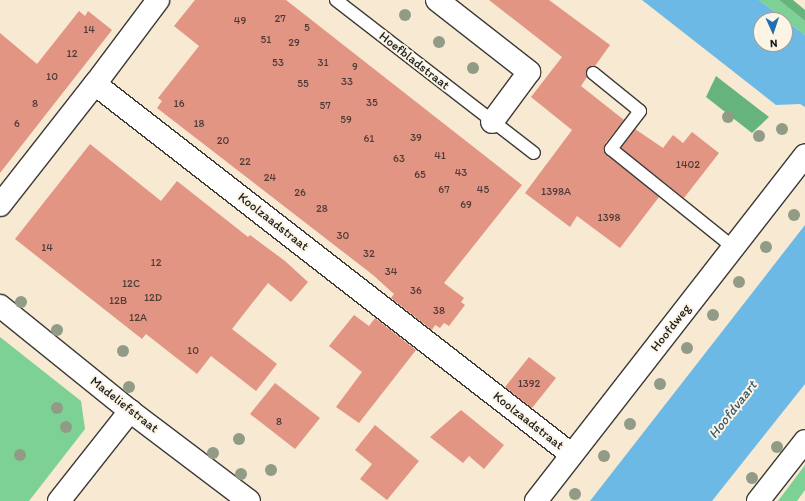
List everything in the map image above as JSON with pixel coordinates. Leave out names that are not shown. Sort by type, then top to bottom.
[{"type":"street","points":[[0,205],[95,84],[158,0]]},
{"type":"street","points":[[437,0],[529,72],[492,122]]},
{"type":"street","name":"Koolzaadstraat","points":[[95,84],[572,455]]},
{"type":"street","name":"Hoofdweg","points":[[536,501],[805,155]]},
{"type":"street","name":"Madeliefstraat","points":[[0,306],[130,411],[249,501]]},
{"type":"street","points":[[60,501],[130,411]]},
{"type":"street","points":[[758,501],[805,441]]},
{"type":"lane","name":"Hoefbladstraat","points":[[336,0],[534,154]]},
{"type":"lane","points":[[593,73],[640,111],[611,149],[733,247]]},
{"type":"green space","points":[[759,0],[779,0],[805,21],[805,35],[793,26],[793,12],[775,12]]},
{"type":"green space","points":[[779,0],[793,0],[805,10],[805,21]]},
{"type":"green space","points":[[716,76],[769,117],[752,133],[706,97]]},
{"type":"green space","points":[[0,337],[81,401],[85,429],[29,501],[0,501]]},
{"type":"green space","points":[[805,465],[805,490],[797,501],[778,501]]},
{"type":"water","points":[[642,0],[759,0],[775,12],[753,12],[753,52],[793,52],[793,26],[805,35],[805,107],[800,104],[776,105]]},
{"type":"water","name":"Hoofdvaart","points":[[805,225],[805,384],[712,501],[590,501]]},
{"type":"building","points":[[195,0],[286,0],[522,185],[444,283],[464,298],[461,302],[465,305],[449,326],[444,323],[440,328],[435,325],[432,330],[391,298],[394,294],[373,275],[157,108],[162,101],[158,98],[199,46],[174,26]]},
{"type":"building","points":[[489,0],[549,0],[610,45],[595,66],[587,69],[587,77],[581,86],[624,120],[605,144],[604,152],[659,197],[620,248],[577,216],[570,227],[525,193],[572,130],[531,97],[562,57]]},
{"type":"building","points":[[79,11],[85,16],[88,11],[112,30],[0,173],[0,33],[37,64]]},
{"type":"building","points":[[635,129],[663,148],[673,135],[683,143],[692,132],[719,153],[684,198],[621,148]]},
{"type":"building","points":[[90,144],[161,201],[177,181],[248,237],[250,235],[285,261],[308,282],[291,302],[268,283],[232,329],[277,364],[256,391],[211,356],[197,374],[146,334],[142,339],[15,239]]},
{"type":"building","points":[[354,315],[369,326],[375,318],[416,350],[359,423],[336,407],[362,372],[329,346]]},
{"type":"building","points":[[529,357],[556,378],[532,408],[505,387]]},
{"type":"building","points":[[275,383],[320,418],[295,449],[250,414]]},
{"type":"building","points":[[461,410],[504,445],[484,469],[469,456],[463,463],[430,437]]},
{"type":"building","points":[[375,425],[419,461],[387,500],[360,479],[372,464],[355,450]]}]
